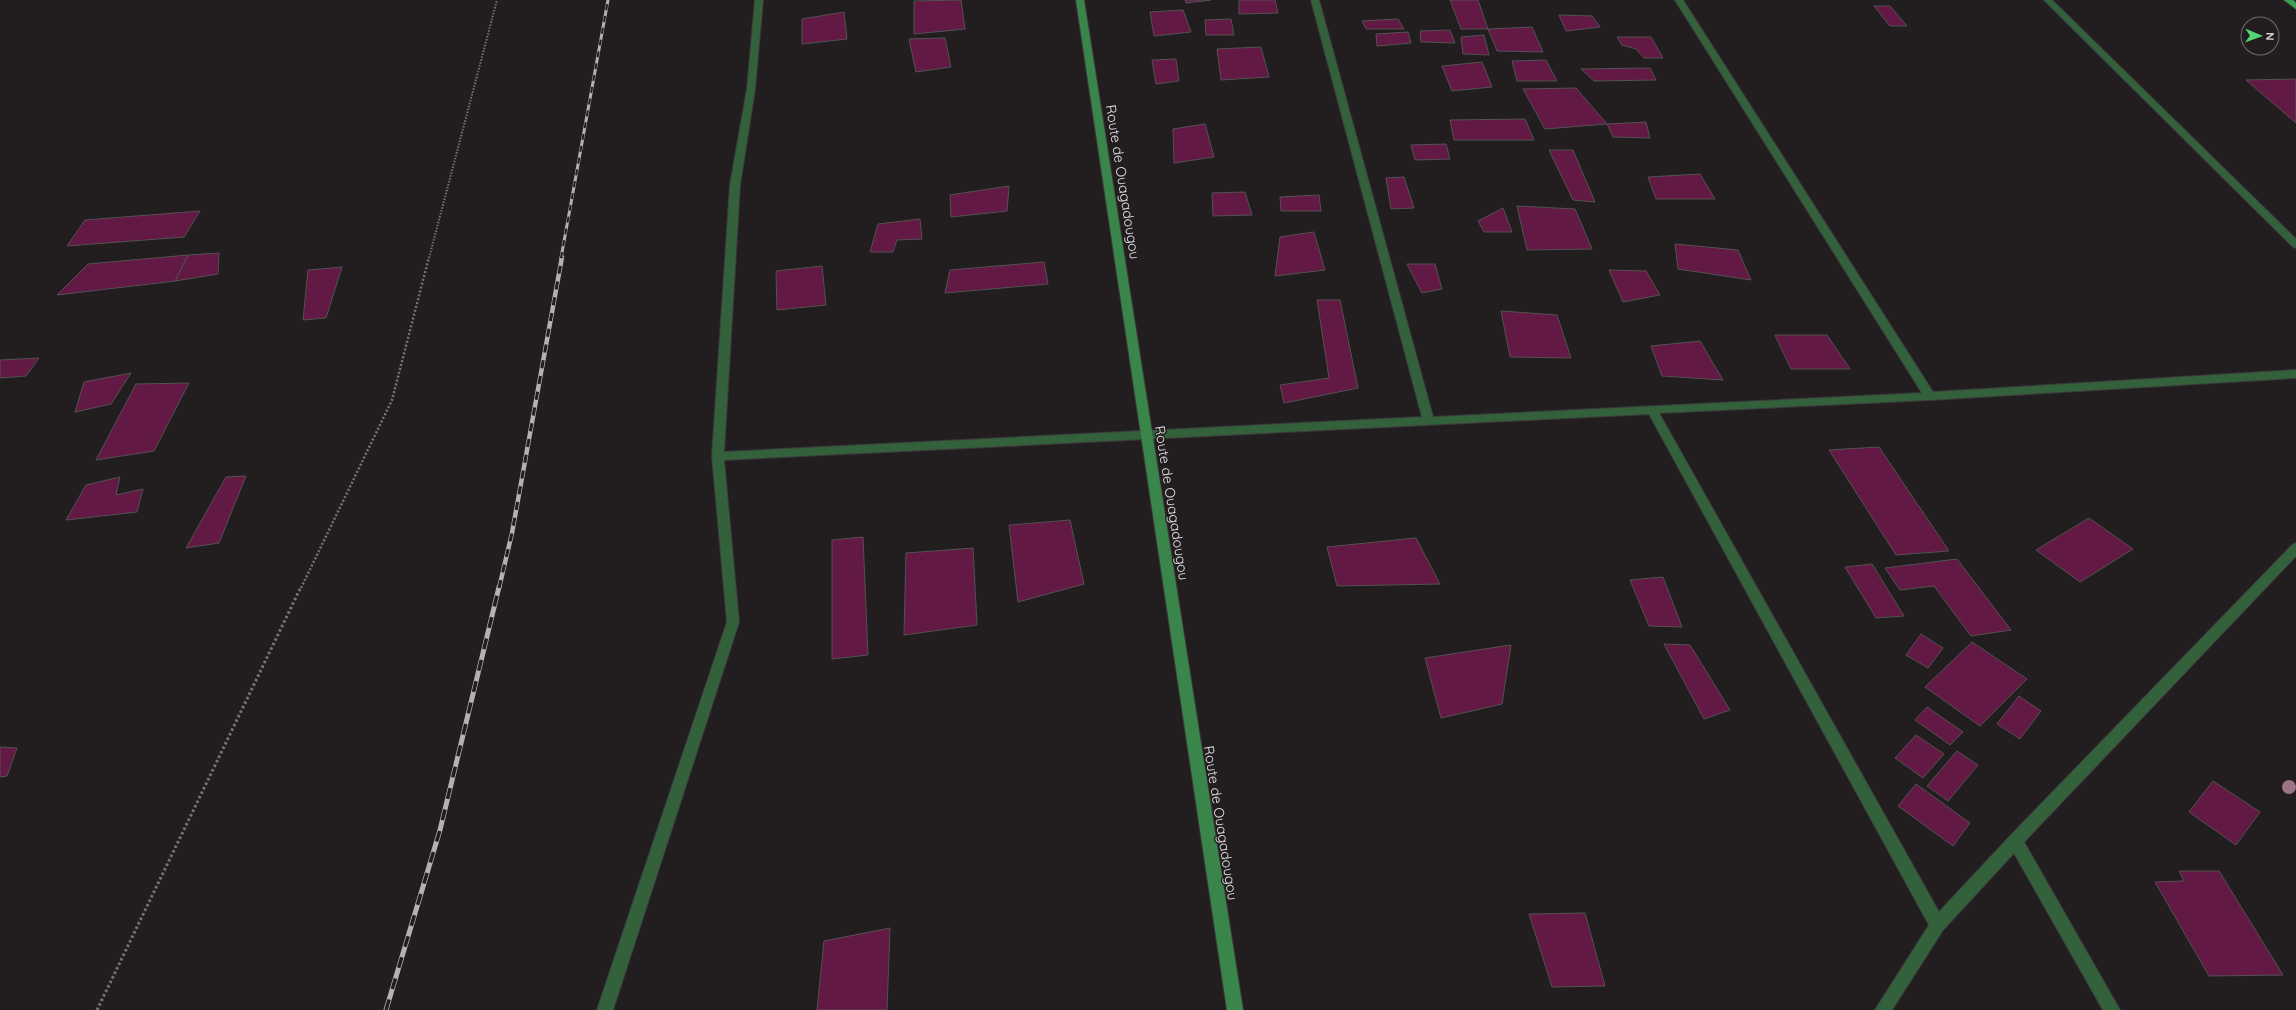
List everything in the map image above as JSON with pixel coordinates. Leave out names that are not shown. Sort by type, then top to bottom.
[{"type":"main road","points":[[2288,0],[2296,6]]},
{"type":"street","points":[[605,1010],[733,622],[718,456],[734,185],[751,89],[759,0]]},
{"type":"street","name":"Route de Ouagadougou","points":[[1080,0],[1235,1010]]},
{"type":"street","points":[[1315,0],[1429,421]]},
{"type":"street","points":[[1679,0],[1930,396]]},
{"type":"street","points":[[2048,0],[2296,245]]},
{"type":"street","points":[[718,456],[1147,436],[1930,396],[2296,374]]},
{"type":"street","points":[[1652,410],[1938,925]]},
{"type":"street","points":[[1884,1010],[1938,925],[2015,842],[2296,548]]},
{"type":"street","points":[[2015,842],[2112,1010]]},
{"type":"path","points":[[97,1010],[392,400],[497,0]]},
{"type":"building","points":[[961,0],[965,29],[914,34],[914,1]]},
{"type":"building","points":[[1185,0],[1211,0],[1186,3]]},
{"type":"building","points":[[1239,0],[1275,0],[1278,13],[1239,14]]},
{"type":"building","points":[[1450,0],[1478,0],[1488,29],[1461,29]]},
{"type":"building","points":[[1874,6],[1890,6],[1907,26],[1890,26]]},
{"type":"building","points":[[1183,10],[1191,32],[1154,36],[1150,12]]},
{"type":"building","points":[[844,12],[847,39],[802,44],[802,19]]},
{"type":"building","points":[[1559,15],[1592,16],[1600,27],[1566,31]]},
{"type":"building","points":[[1231,19],[1234,35],[1206,35],[1205,20]]},
{"type":"building","points":[[1398,19],[1404,29],[1366,29],[1362,21]]},
{"type":"building","points":[[1532,27],[1543,52],[1497,51],[1488,29]]},
{"type":"building","points":[[1450,30],[1455,43],[1421,42],[1420,31]]},
{"type":"building","points":[[1408,32],[1411,43],[1377,46],[1376,34]]},
{"type":"building","points":[[1484,35],[1489,55],[1463,54],[1461,37]]},
{"type":"building","points":[[1617,37],[1651,37],[1663,58],[1644,58],[1636,49],[1622,45]]},
{"type":"building","points":[[945,38],[951,67],[916,72],[909,39]]},
{"type":"building","points":[[1261,47],[1269,77],[1221,80],[1217,49]]},
{"type":"building","points":[[1176,59],[1179,81],[1156,84],[1152,60]]},
{"type":"building","points":[[1546,60],[1557,81],[1517,81],[1512,61]]},
{"type":"building","points":[[1482,62],[1492,87],[1452,91],[1442,66]]},
{"type":"building","points":[[1650,68],[1656,80],[1594,81],[1581,69]]},
{"type":"building","points":[[2296,79],[2296,123],[2246,80]]},
{"type":"building","points":[[1576,88],[1607,124],[1545,129],[1523,89]]},
{"type":"building","points":[[1525,119],[1534,140],[1454,140],[1450,120]]},
{"type":"building","points":[[1646,122],[1650,138],[1613,137],[1607,124]]},
{"type":"building","points":[[1205,124],[1214,157],[1174,163],[1173,129]]},
{"type":"building","points":[[1446,144],[1450,159],[1415,160],[1411,145]]},
{"type":"building","points":[[1549,150],[1573,150],[1595,202],[1573,200]]},
{"type":"building","points":[[1700,174],[1715,199],[1656,199],[1648,177]]},
{"type":"building","points":[[1404,177],[1414,208],[1391,209],[1386,178]]},
{"type":"building","points":[[1009,186],[1007,211],[951,217],[950,195]]},
{"type":"building","points":[[1245,192],[1252,215],[1213,216],[1212,193]]},
{"type":"building","points":[[1319,195],[1321,211],[1281,211],[1280,197]]},
{"type":"building","points":[[1517,206],[1575,209],[1592,249],[1527,250]]},
{"type":"building","points":[[1503,208],[1512,232],[1484,232],[1478,221]]},
{"type":"building","points":[[200,211],[184,237],[67,246],[85,220]]},
{"type":"building","points":[[920,219],[922,239],[897,240],[893,252],[870,252],[878,224]]},
{"type":"building","points":[[1314,232],[1325,270],[1275,276],[1280,237]]},
{"type":"building","points":[[1675,244],[1738,250],[1751,280],[1678,269]]},
{"type":"building","points":[[219,253],[218,274],[175,281],[188,255]]},
{"type":"building","points":[[188,255],[175,281],[57,295],[88,264]]},
{"type":"building","points":[[1044,262],[1048,284],[945,293],[950,270]]},
{"type":"building","points":[[1407,264],[1435,264],[1442,289],[1422,293]]},
{"type":"building","points":[[822,266],[826,305],[777,310],[776,271]]},
{"type":"building","points":[[342,267],[326,318],[303,320],[308,270]]},
{"type":"building","points":[[1609,270],[1646,271],[1660,295],[1623,302]]},
{"type":"building","points":[[1317,300],[1340,300],[1358,388],[1284,403],[1280,385],[1329,378]]},
{"type":"building","points":[[1501,311],[1557,315],[1571,358],[1510,357]]},
{"type":"building","points":[[1775,335],[1827,335],[1850,369],[1791,369]]},
{"type":"building","points":[[1700,341],[1723,380],[1662,376],[1651,346]]},
{"type":"building","points":[[39,358],[26,376],[0,378],[0,360]]},
{"type":"building","points":[[131,373],[111,404],[75,412],[84,382]]},
{"type":"building","points":[[189,383],[154,451],[96,460],[136,384]]},
{"type":"building","points":[[1879,447],[1949,551],[1896,555],[1829,450]]},
{"type":"building","points":[[246,476],[219,543],[186,548],[226,477]]},
{"type":"building","points":[[120,477],[116,495],[143,489],[137,512],[66,520],[86,485]]},
{"type":"building","points":[[2089,518],[2133,549],[2080,582],[2036,550]]},
{"type":"building","points":[[1070,520],[1084,584],[1018,602],[1009,525]]},
{"type":"building","points":[[863,537],[868,655],[832,659],[832,540]]},
{"type":"building","points":[[1416,538],[1440,584],[1337,586],[1327,547]]},
{"type":"building","points":[[973,548],[977,625],[904,635],[906,553]]},
{"type":"building","points":[[1957,559],[2011,630],[1971,636],[1934,586],[1900,590],[1885,568]]},
{"type":"building","points":[[1872,564],[1904,616],[1876,618],[1845,567]]},
{"type":"building","points":[[1663,577],[1682,627],[1649,626],[1630,580]]},
{"type":"building","points":[[1921,634],[1943,648],[1928,668],[1906,655]]},
{"type":"building","points":[[1972,642],[2027,679],[1980,726],[1925,687]]},
{"type":"building","points":[[1664,644],[1690,645],[1730,710],[1704,719]]},
{"type":"building","points":[[1511,645],[1502,704],[1441,718],[1425,658]]},
{"type":"building","points":[[2019,696],[2041,711],[2020,739],[1997,724]]},
{"type":"building","points":[[1927,707],[1963,732],[1950,745],[1915,720]]},
{"type":"building","points":[[1916,735],[1944,754],[1923,778],[1895,758]]},
{"type":"building","points":[[0,747],[17,748],[7,776],[0,777]]},
{"type":"building","points":[[1957,751],[1978,765],[1948,801],[1927,786]]},
{"type":"building","points":[[2213,781],[2260,812],[2236,845],[2189,812]]},
{"type":"building","points":[[1916,784],[1970,823],[1953,846],[1898,806]]},
{"type":"building","points":[[2179,871],[2219,871],[2283,975],[2209,976],[2155,882],[2184,881]]},
{"type":"building","points":[[1585,913],[1605,986],[1552,987],[1529,914]]},
{"type":"building","points":[[890,928],[887,1010],[817,1010],[824,941]]},
{"type":"railway","points":[[561,258],[608,0]]},
{"type":"railway","points":[[499,588],[512,533],[562,257]]},
{"type":"railway","points":[[386,1010],[440,830],[499,587]]}]
